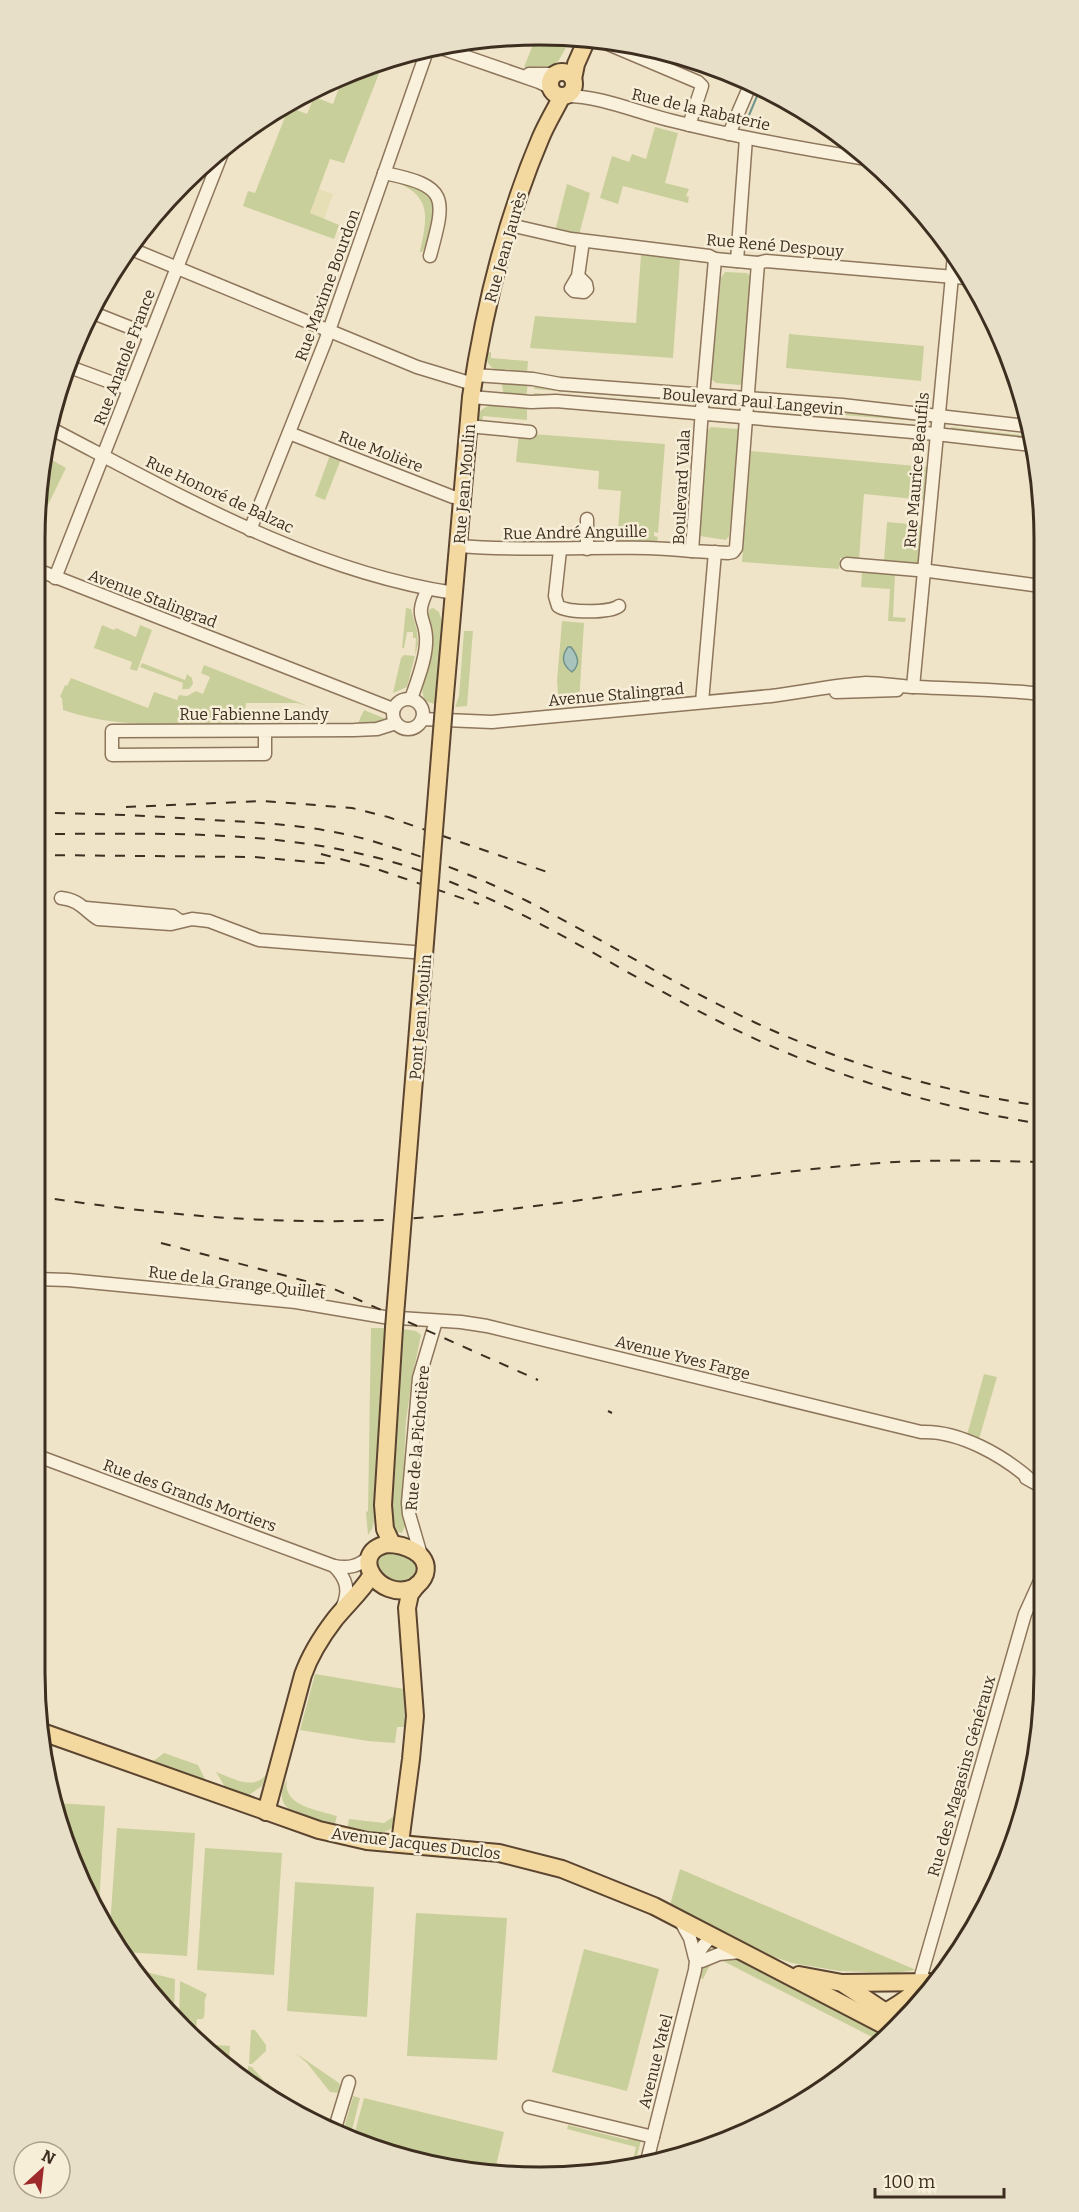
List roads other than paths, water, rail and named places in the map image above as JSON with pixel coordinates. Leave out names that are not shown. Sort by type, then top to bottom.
[{"type":"main road","points":[[562,85],[578,47]]},
{"type":"main road","points":[[562,85],[576,64],[583,47]]},
{"type":"main road","name":"Rue Jean Jaurès","points":[[473,385],[492,290],[510,225],[522,187],[562,85]]},
{"type":"main road","name":"Rue Jean Moulin","points":[[444,706],[473,385]]},
{"type":"main road","name":"Pont Jean Moulin","points":[[383,1505],[394,1328],[426,953],[444,706]]},
{"type":"main road","points":[[383,1505],[385,1529],[394,1544]]},
{"type":"main road","points":[[383,1505],[369,1569],[371,1576],[380,1584],[392,1588],[406,1589],[417,1586]]},
{"type":"main road","points":[[372,1554],[382,1545],[394,1544],[421,1555],[426,1565],[425,1574],[411,1593],[407,1608],[415,1716],[400,1844]]},
{"type":"main road","points":[[266,1812],[306,1666],[336,1618],[371,1576]]},
{"type":"main road","name":"Avenue Jacques Duclos","points":[[49,1734],[266,1812],[342,1836],[499,1853],[542,1862],[624,1892],[780,1971],[882,2018]]},
{"type":"main road","points":[[780,1971],[842,1983],[898,1982],[920,1988]]},
{"type":"main road","points":[[882,2018],[887,1995],[898,1982]]},
{"type":"main road","points":[[842,1983],[882,2018]]},
{"type":"main road","points":[[882,2018],[912,1998]]},
{"type":"street","name":"Rue de la Rabaterie","points":[[454,53],[507,72],[562,85],[599,101],[689,125],[746,138],[852,156]]},
{"type":"street","points":[[635,55],[698,82],[702,86],[689,125]]},
{"type":"street","name":"Rue Maxime Bourdon","points":[[250,530],[329,331],[424,59]]},
{"type":"street","points":[[729,134],[747,91]]},
{"type":"street","points":[[737,261],[746,138]]},
{"type":"street","name":"Rue Anatole France","points":[[55,578],[218,164]]},
{"type":"street","points":[[384,173],[419,181],[436,195],[441,211],[430,256]]},
{"type":"street","name":"Rue René Despouy","points":[[510,225],[556,237],[710,256],[715,260],[758,263],[766,261],[959,277]]},
{"type":"street","points":[[578,276],[583,241]]},
{"type":"street","points":[[138,251],[424,370],[473,385]]},
{"type":"street","name":"Boulevard Viala","points":[[715,260],[701,413],[692,551],[728,553],[733,552],[736,548],[758,263]]},
{"type":"street","name":"Rue Maurice Beaufils","points":[[913,687],[953,268]]},
{"type":"street","points":[[99,315],[149,335]]},
{"type":"street","points":[[76,369],[129,389]]},
{"type":"street","name":"Boulevard Paul Langevin","points":[[473,385],[533,379],[560,384],[938,414],[1020,425]]},
{"type":"street","name":"Boulevard Paul Langevin","points":[[473,385],[531,402],[556,401],[701,413],[1024,444]]},
{"type":"street","points":[[468,426],[530,432]]},
{"type":"street","name":"Rue Honoré de Balzac","points":[[58,432],[250,530],[349,567],[428,589],[454,593]]},
{"type":"street","name":"Rue Molière","points":[[289,433],[453,497],[462,497]]},
{"type":"street","points":[[587,519],[587,549]]},
{"type":"street","name":"Rue André Anguille","points":[[459,546],[505,550],[644,548],[692,551]]},
{"type":"street","points":[[560,550],[555,596],[558,606],[564,610],[579,612],[611,611],[619,606]]},
{"type":"street","points":[[702,702],[715,552]]},
{"type":"street","points":[[847,564],[923,570],[1034,585]]},
{"type":"street","name":"Avenue Stalingrad","points":[[45,574],[393,709]]},
{"type":"street","points":[[411,699],[425,649],[426,633],[420,610],[428,589]]},
{"type":"street","name":"Avenue Stalingrad","points":[[422,719],[492,722],[812,692],[867,683],[1034,693]]},
{"type":"street","points":[[411,699],[416,701],[422,709],[422,719],[416,726],[408,729],[393,719],[393,709],[398,702],[411,699]]},
{"type":"street","name":"Rue Fabienne Landy","points":[[265,731],[265,754],[112,756],[112,731],[377,729],[396,723]]},
{"type":"street","points":[[61,898],[76,902],[98,919],[171,924],[192,919],[209,921],[259,940],[426,953]]},
{"type":"street","name":"Rue de la Grange Quillet","points":[[45,1279],[296,1302],[366,1314],[436,1321]]},
{"type":"street","name":"Avenue Yves Farge","points":[[436,1321],[487,1326],[921,1432],[934,1433],[978,1445],[1034,1481]]},
{"type":"street","name":"Rue de la Pichotière","points":[[421,1555],[409,1514],[419,1378],[436,1321]]},
{"type":"street","name":"Rue des Grands Mortiers","points":[[45,1459],[340,1567],[371,1576]]},
{"type":"street","points":[[394,1544],[406,1533],[409,1514]]},
{"type":"street","points":[[336,1618],[343,1606],[347,1590],[340,1567],[357,1566],[372,1554]]},
{"type":"street","name":"Rue des Magasins Généraux","points":[[928,1979],[1025,1614],[1034,1594]]},
{"type":"street","points":[[680,1920],[690,1938],[697,1964],[719,1954],[743,1952]]},
{"type":"street","name":"Avenue Vatel","points":[[648,2154],[697,1964],[707,1953],[713,1936]]},
{"type":"street","points":[[337,2123],[349,2082]]},
{"type":"street","points":[[529,2107],[652,2137]]},
{"type":"water","points":[[568,647],[571,647],[578,660],[572,672],[564,660]]},
{"type":"waterway","points":[[747,120],[757,96]]},
{"type":"railway","points":[[126,807],[264,801],[352,808],[388,817],[550,873]]},
{"type":"railway","points":[[45,813],[255,822],[299,826],[364,839],[440,864],[512,894],[698,994],[756,1023],[825,1052],[932,1085],[1034,1105]]},
{"type":"railway","points":[[45,834],[175,834],[268,839],[315,845],[406,866],[488,898],[527,917],[683,1003],[799,1058],[838,1073],[919,1098],[1034,1123]]},
{"type":"railway","points":[[321,854],[371,867],[479,904]]},
{"type":"railway","points":[[45,855],[254,857],[333,864]]},
{"type":"railway","points":[[45,1197],[133,1209],[231,1218],[380,1220],[486,1212],[767,1174],[880,1163],[1034,1162]]},
{"type":"railway","points":[[161,1243],[332,1288],[538,1380]]},
{"type":"railway","points":[[608,1411],[612,1413]]}]
